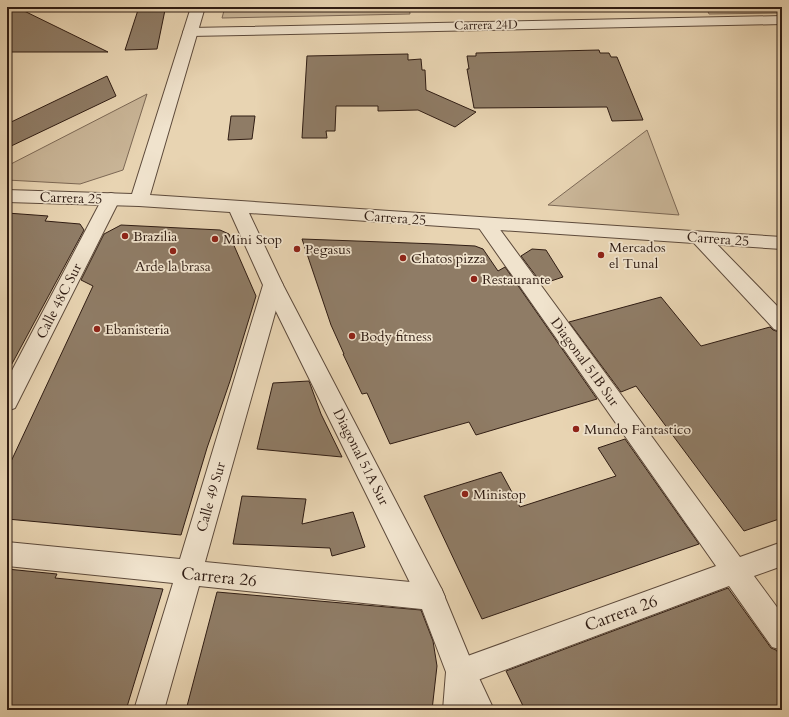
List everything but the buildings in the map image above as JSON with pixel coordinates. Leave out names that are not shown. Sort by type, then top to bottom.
[{"type":"street","points":[[139,200],[198,7]]},
{"type":"street","name":"Carrera 24D","points":[[190,32],[782,20]]},
{"type":"street","name":"Carrera 25","points":[[7,196],[139,200],[782,243]]},
{"type":"street","name":"Calle 48C Sur","points":[[7,402],[112,199]]},
{"type":"street","name":"Diagonal 51A Sur","points":[[237,207],[273,285],[431,597],[461,672],[479,710]]},
{"type":"street","name":"Diagonal 51B Sur","points":[[486,224],[782,637]]},
{"type":"street","points":[[700,238],[782,324]]},
{"type":"street","name":"Calle 49 Sur","points":[[149,710],[273,285]]},
{"type":"street","name":"Carrera 26","points":[[7,554],[189,574],[431,597]]},
{"type":"street","name":"Carrera 26","points":[[461,672],[782,554]]},
{"type":"street","points":[[458,710],[461,672]]},
{"type":"shaded area","points":[[225,7],[409,7],[410,14],[222,18]]},
{"type":"shaded area","points":[[706,7],[782,7],[782,13],[709,14]]},
{"type":"shaded area","points":[[147,94],[123,170],[80,184],[7,180],[7,166]]},
{"type":"shaded area","points":[[647,130],[679,215],[548,205]]},
{"type":"place","name":"Brazilia","points":[[125,236]]},
{"type":"place","name":"Mini Stop","points":[[215,239]]},
{"type":"place","name":"Pegasus","points":[[297,249]]},
{"type":"place","name":"Arde la brasa","points":[[173,251]]},
{"type":"place","name":"Mercados el Tunal","points":[[601,255]]},
{"type":"place","name":"Chatos pizza","points":[[403,258]]},
{"type":"place","name":"Restaurante","points":[[474,279]]},
{"type":"place","name":"Ebanisteria","points":[[97,329]]},
{"type":"place","name":"Body fitness","points":[[352,336]]},
{"type":"place","name":"Mundo Fantastico","points":[[576,429]]},
{"type":"place","name":"Ministop","points":[[465,494]]}]
